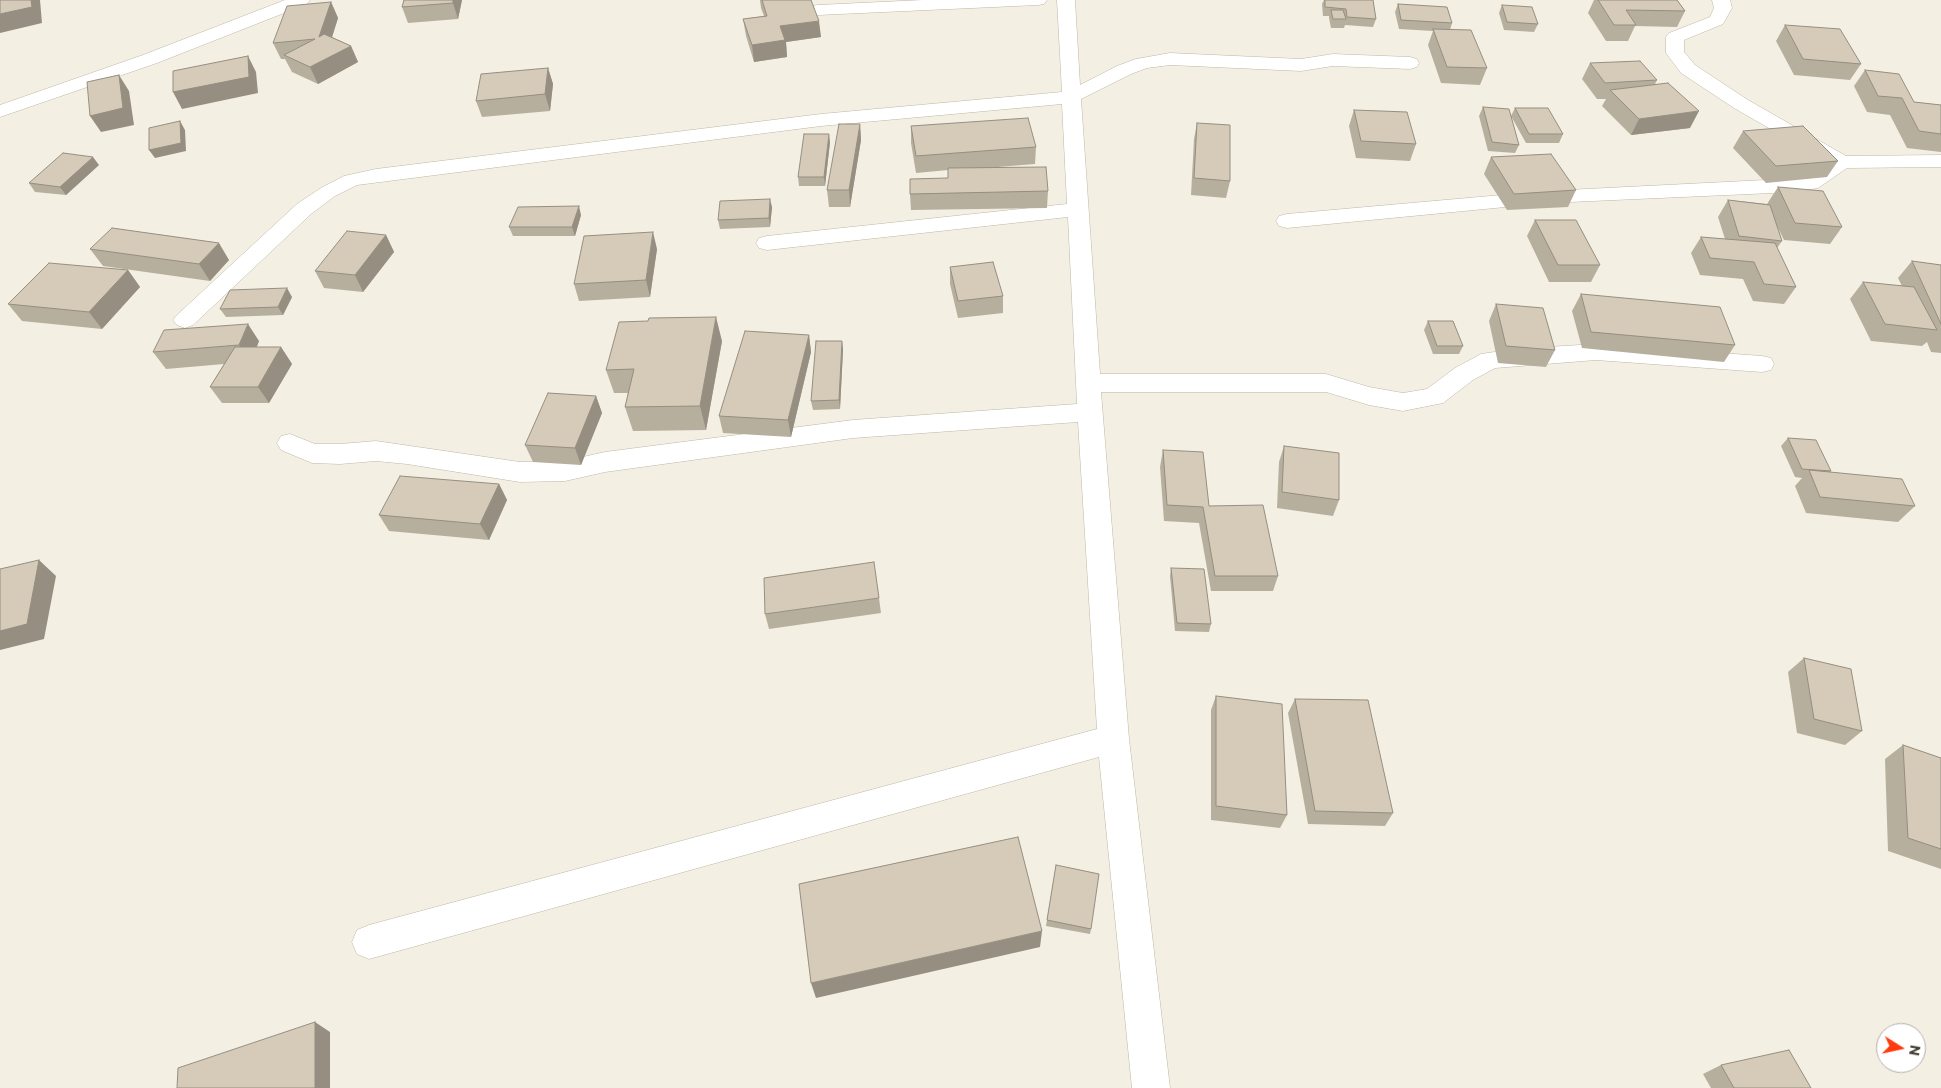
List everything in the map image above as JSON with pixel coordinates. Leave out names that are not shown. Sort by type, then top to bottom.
[{"type":"street","points":[[0,111],[150,59],[301,0]]},
{"type":"street","points":[[818,10],[1038,0]]},
{"type":"street","points":[[1066,0],[1088,383],[1112,739],[1151,1088]]},
{"type":"street","points":[[1721,0],[1723,8],[1717,20],[1675,37],[1675,53],[1688,69],[1741,104],[1842,162],[1941,161]]},
{"type":"street","points":[[185,320],[304,209],[328,192],[351,180],[376,175],[811,121],[1072,98],[1124,70],[1143,63],[1170,59],[1301,65],[1333,60],[1410,63]]},
{"type":"street","points":[[1287,221],[1547,197],[1795,186],[1811,184],[1842,162]]},
{"type":"street","points":[[766,243],[1078,209]]},
{"type":"street","points":[[1088,383],[1326,383],[1369,396],[1403,402],[1434,397],[1464,374],[1490,360],[1515,357],[1596,352],[1762,364]]},
{"type":"street","points":[[290,443],[312,453],[340,454],[376,451],[407,454],[520,472],[565,471],[605,462],[853,429],[1090,412]]},
{"type":"street","points":[[369,942],[1112,739]]},
{"type":"building","points":[[0,0],[31,0],[32,7],[0,14]]},
{"type":"building","points":[[404,0],[453,0],[453,3],[402,7]]},
{"type":"building","points":[[762,0],[811,0],[819,21],[780,26],[785,40],[752,45],[743,19],[767,16]]},
{"type":"building","points":[[1325,0],[1373,0],[1376,19],[1347,17],[1346,9],[1325,7]]},
{"type":"building","points":[[1598,0],[1677,0],[1685,11],[1626,10],[1636,25],[1614,25]]},
{"type":"building","points":[[331,2],[319,37],[324,34],[351,46],[310,67],[284,55],[315,39],[273,43],[287,6]]},
{"type":"building","points":[[1398,4],[1447,7],[1452,23],[1401,20]]},
{"type":"building","points":[[1502,5],[1532,7],[1538,24],[1507,22]]},
{"type":"building","points":[[1331,10],[1343,10],[1346,19],[1333,19]]},
{"type":"building","points":[[1785,25],[1840,29],[1861,64],[1803,59]]},
{"type":"building","points":[[1433,29],[1471,30],[1487,68],[1447,67]]},
{"type":"building","points":[[248,56],[249,77],[173,92],[173,71]]},
{"type":"building","points":[[1640,61],[1657,80],[1605,83],[1590,63]]},
{"type":"building","points":[[548,68],[545,94],[476,101],[481,74]]},
{"type":"building","points":[[1865,70],[1899,74],[1914,102],[1941,105],[1941,134],[1919,131],[1902,98],[1878,96]]},
{"type":"building","points":[[119,75],[123,108],[90,116],[87,82]]},
{"type":"building","points":[[1668,83],[1699,111],[1639,119],[1610,90]]},
{"type":"building","points":[[1483,107],[1509,109],[1519,145],[1492,142]]},
{"type":"building","points":[[1515,108],[1548,108],[1563,134],[1529,134]]},
{"type":"building","points":[[1354,110],[1407,112],[1416,144],[1361,141]]},
{"type":"building","points":[[1028,118],[1036,147],[916,156],[911,126]]},
{"type":"building","points":[[180,121],[181,143],[149,150],[149,128]]},
{"type":"building","points":[[1197,123],[1230,125],[1230,181],[1194,178]]},
{"type":"building","points":[[839,124],[860,124],[849,190],[827,190]]},
{"type":"building","points":[[1803,126],[1838,161],[1776,166],[1743,131]]},
{"type":"building","points":[[804,134],[829,134],[824,177],[798,177]]},
{"type":"building","points":[[63,153],[93,157],[60,187],[29,183]]},
{"type":"building","points":[[1551,154],[1576,190],[1514,194],[1491,157]]},
{"type":"building","points":[[1046,167],[1048,191],[910,194],[910,179],[948,178],[948,168]]},
{"type":"building","points":[[1778,187],[1823,191],[1842,227],[1795,223]]},
{"type":"building","points":[[770,199],[769,218],[718,220],[720,201]]},
{"type":"building","points":[[1728,200],[1770,205],[1782,241],[1739,236]]},
{"type":"building","points":[[579,206],[572,227],[509,227],[518,207]]},
{"type":"building","points":[[1535,220],[1576,220],[1600,265],[1558,265]]},
{"type":"building","points":[[112,228],[219,243],[199,264],[90,249]]},
{"type":"building","points":[[347,231],[386,235],[355,275],[315,271]]},
{"type":"building","points":[[653,232],[646,280],[574,284],[584,236]]},
{"type":"building","points":[[1701,237],[1775,243],[1796,287],[1764,284],[1754,262],[1710,258]]},
{"type":"building","points":[[1912,261],[1941,265],[1941,324]]},
{"type":"building","points":[[993,262],[1003,296],[958,301],[950,267]]},
{"type":"building","points":[[49,263],[128,270],[89,312],[8,304]]},
{"type":"building","points":[[1863,282],[1914,287],[1937,330],[1885,324]]},
{"type":"building","points":[[287,288],[278,307],[220,309],[230,290]]},
{"type":"building","points":[[1581,294],[1720,307],[1735,345],[1591,332]]},
{"type":"building","points":[[1496,304],[1543,308],[1555,350],[1506,346]]},
{"type":"building","points":[[716,317],[700,406],[625,407],[634,369],[606,370],[619,322],[648,321],[649,318]]},
{"type":"building","points":[[1428,321],[1453,321],[1463,346],[1437,346]]},
{"type":"building","points":[[248,324],[239,345],[153,352],[164,330]]},
{"type":"building","points":[[745,331],[809,335],[788,420],[719,416]]},
{"type":"building","points":[[816,341],[842,341],[839,400],[811,401]]},
{"type":"building","points":[[235,347],[281,347],[258,387],[210,387]]},
{"type":"building","points":[[548,393],[596,396],[575,448],[525,445]]},
{"type":"building","points":[[1788,438],[1816,440],[1831,471],[1802,469]]},
{"type":"building","points":[[1284,446],[1339,453],[1339,500],[1282,492]]},
{"type":"building","points":[[1163,450],[1203,452],[1209,506],[1263,505],[1278,576],[1215,576],[1203,507],[1167,505]]},
{"type":"building","points":[[1809,470],[1902,479],[1915,506],[1820,497]]},
{"type":"building","points":[[400,476],[499,484],[480,524],[379,515]]},
{"type":"building","points":[[39,560],[27,624],[0,631],[0,569]]},
{"type":"building","points":[[874,562],[879,598],[765,614],[764,578]]},
{"type":"building","points":[[1171,568],[1204,569],[1211,624],[1177,623]]},
{"type":"building","points":[[1804,658],[1851,669],[1862,731],[1814,719]]},
{"type":"building","points":[[1216,696],[1282,704],[1287,815],[1216,806]]},
{"type":"building","points":[[1295,699],[1368,700],[1393,813],[1315,811]]},
{"type":"building","points":[[1903,745],[1941,758],[1941,849],[1908,838]]},
{"type":"building","points":[[1018,837],[1042,931],[811,983],[799,884]]},
{"type":"building","points":[[1056,865],[1099,874],[1091,929],[1047,920]]},
{"type":"building","points":[[315,1022],[315,1088],[177,1088],[178,1068]]},
{"type":"building","points":[[1789,1050],[1811,1088],[1734,1088],[1721,1065]]}]
